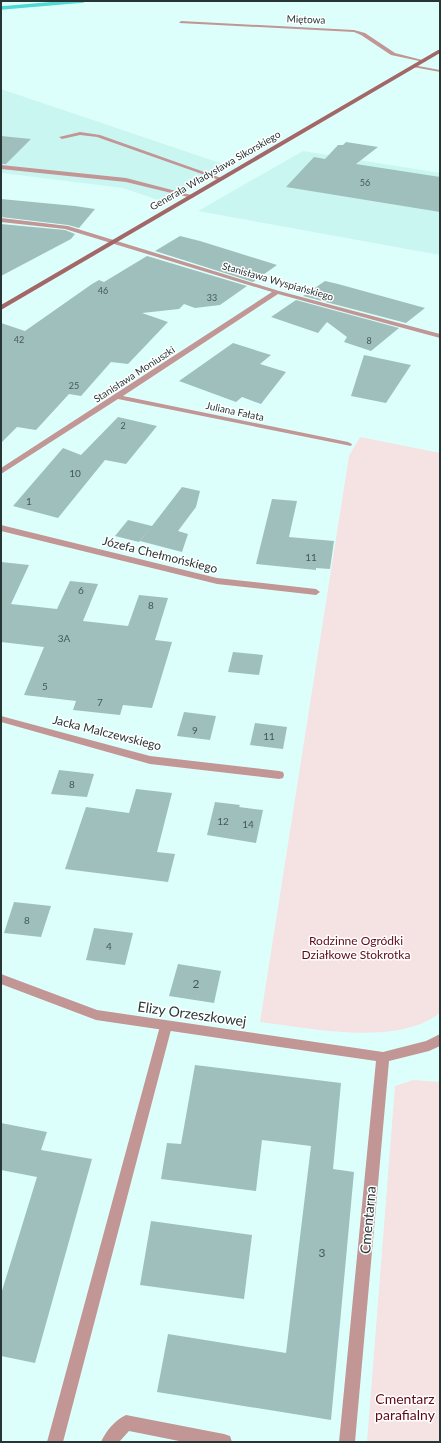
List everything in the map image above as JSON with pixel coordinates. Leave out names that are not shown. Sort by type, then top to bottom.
[{"type":"street","name":"Miętowa","points":[[181,22],[354,31],[363,34],[393,54],[424,61]]},
{"type":"street","name":"Generała Władysława Sikorskiego","points":[[1,308],[112,241],[440,51]]},
{"type":"street","points":[[415,66],[440,71]]},
{"type":"street","points":[[62,137],[87,133],[221,178]]},
{"type":"street","points":[[1,167],[126,180],[192,196]]},
{"type":"street","name":"Stanisława Wyspiańskiego","points":[[1,220],[66,227],[277,292],[440,336]]},
{"type":"street","name":"Stanisława Moniuszki","points":[[1,472],[277,292]]},
{"type":"street","name":"Juliana Fałata","points":[[118,397],[348,444]]},
{"type":"street","name":"Józefa Chełmońskiego","points":[[1,528],[217,581],[316,592]]},
{"type":"street","name":"Jacka Malczewskiego","points":[[1,719],[150,760],[279,776]]},
{"type":"street","name":"Elizy Orzeszkowej","points":[[1,979],[96,1015],[383,1057]]},
{"type":"street","points":[[55,1442],[166,1026]]},
{"type":"street","points":[[383,1057],[429,1046],[440,1038]]},
{"type":"street","name":"Cmentarna","points":[[346,1442],[383,1057]]},
{"type":"street","points":[[109,1442],[126,1423],[224,1442]]},
{"type":"shaded area","points":[[1,89],[229,166],[164,202],[123,188],[1,173]]},
{"type":"shaded area","points":[[303,151],[440,173],[440,255],[198,211]]},
{"type":"green space","name":"Rodzinne Ogródki Działkowe Stokrotka","points":[[360,437],[440,453],[440,1013],[422,1023],[401,1030],[377,1032],[328,1031],[260,1022],[349,456]]},
{"type":"green space","name":"Cmentarz parafialny","points":[[413,1080],[440,1082],[440,1442],[367,1442],[395,1086]]},
{"type":"building","points":[[1,136],[31,139],[6,164],[1,164]]},
{"type":"building","points":[[346,142],[378,147],[356,164],[440,177],[440,212],[286,187],[314,157],[325,159],[338,145],[343,145]]},
{"type":"building","points":[[1,199],[95,209],[79,228],[68,225],[1,217]]},
{"type":"building","points":[[1,224],[65,230],[75,234],[71,239],[1,276]]},
{"type":"building","points":[[180,236],[277,265],[253,282],[155,251]]},
{"type":"building","points":[[147,256],[247,286],[220,305],[195,308],[184,304],[179,309],[142,313],[168,322],[128,364],[111,362],[81,396],[69,394],[36,430],[17,427],[1,443],[1,323],[25,331],[92,284],[99,280],[104,282]]},
{"type":"building","points":[[325,281],[425,308],[406,323],[303,296]]},
{"type":"building","points":[[296,300],[399,328],[371,351],[344,342],[347,337],[327,322],[318,333],[271,317]]},
{"type":"building","points":[[233,343],[271,355],[260,364],[286,372],[261,404],[242,397],[236,402],[179,381]]},
{"type":"building","points":[[364,355],[411,365],[386,403],[351,396]]},
{"type":"building","points":[[118,417],[157,426],[126,464],[105,460],[58,518],[13,506],[63,448],[81,455]]},
{"type":"building","points":[[182,487],[200,491],[196,507],[178,531],[188,534],[182,552],[140,541]]},
{"type":"building","points":[[272,499],[297,501],[289,537],[334,541],[330,569],[316,568],[316,570],[256,564]]},
{"type":"building","points":[[128,520],[152,526],[139,542],[115,536]]},
{"type":"building","points":[[1,562],[29,565],[11,604],[57,609],[70,581],[98,584],[83,621],[128,626],[139,595],[168,598],[155,640],[172,642],[152,708],[123,705],[120,715],[73,710],[76,701],[24,695],[44,647],[1,642]]},
{"type":"building","points":[[233,652],[263,655],[259,675],[228,672]]},
{"type":"building","points":[[184,712],[216,716],[210,740],[177,736]]},
{"type":"building","points":[[255,723],[287,727],[283,749],[250,745]]},
{"type":"building","points":[[59,770],[94,774],[87,797],[51,794]]},
{"type":"building","points":[[136,789],[172,793],[157,852],[175,854],[168,882],[65,869],[86,807],[129,813]]},
{"type":"building","points":[[215,802],[263,810],[256,843],[207,835]]},
{"type":"building","points":[[14,902],[51,906],[41,937],[4,933]]},
{"type":"building","points":[[94,928],[133,933],[125,965],[86,960]]},
{"type":"building","points":[[178,964],[221,971],[214,1003],[169,996]]},
{"type":"building","points":[[195,1065],[341,1083],[333,1169],[354,1172],[331,1420],[157,1392],[168,1334],[286,1353],[311,1146],[262,1140],[256,1191],[161,1179],[167,1143],[181,1144]]},
{"type":"building","points":[[1,1123],[47,1132],[41,1150],[92,1159],[35,1363],[1,1356],[1,1294],[37,1177],[1,1170]]},
{"type":"building","points":[[151,1221],[252,1235],[244,1299],[140,1285]]},
{"type":"waterway","points":[[1,8],[83,1]]}]
